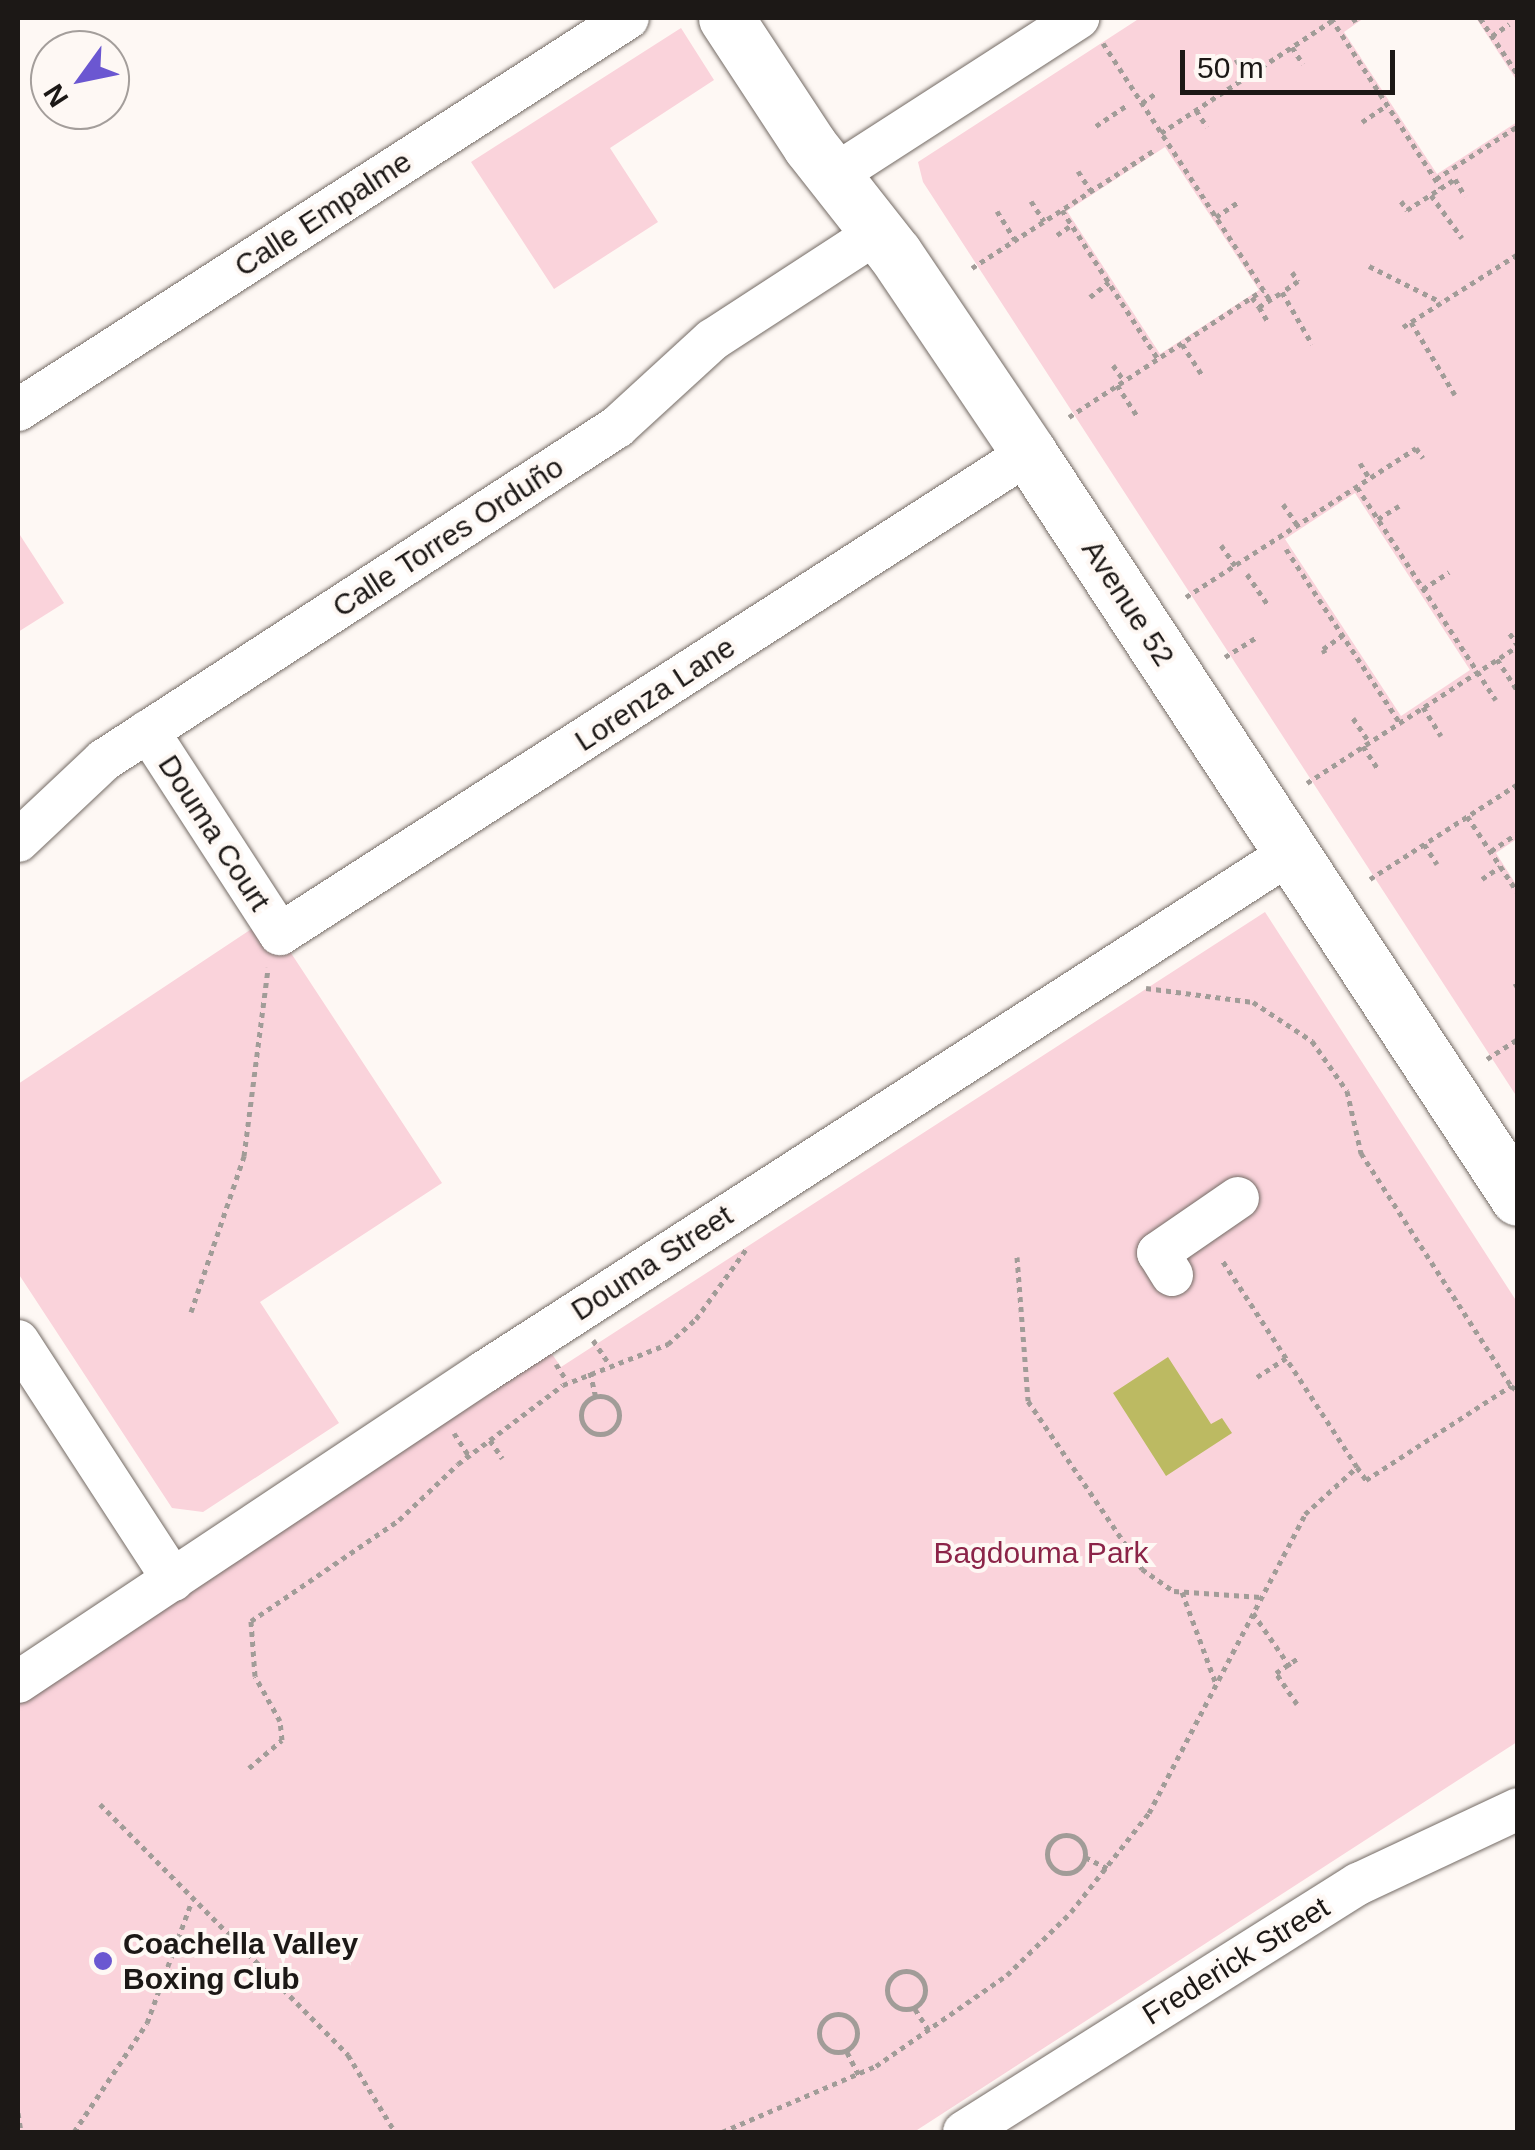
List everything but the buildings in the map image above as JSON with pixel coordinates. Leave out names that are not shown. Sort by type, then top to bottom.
[{"type":"main road","name":"Avenue 52","points":[[726,18],[1030,453],[1518,1198]]},
{"type":"street","name":"Calle Empalme","points":[[18,410],[628,18]]},
{"type":"street","points":[[834,176],[1088,27]]},
{"type":"street","name":"Calle Torres Orduño","points":[[18,841],[76,780],[608,433],[712,340],[878,232]]},
{"type":"street","name":"Lorenza Lane","points":[[280,934],[1030,453]]},
{"type":"street","name":"Douma Court","points":[[148,731],[280,934]]},
{"type":"street","name":"Douma Street","points":[[18,1682],[484,1372],[1292,852]]},
{"type":"street","points":[[1172,1275],[1158,1252],[1238,1198]]},
{"type":"street","points":[[18,1341],[173,1580]]},
{"type":"street","name":"Frederick Street","points":[[964,2132],[1358,1884],[1518,1809]]},
{"type":"path","points":[[1480,18],[1518,76]]},
{"type":"path","points":[[1161,133],[1332,19],[1441,188]]},
{"type":"path","points":[[1492,36],[1507,25]]},
{"type":"path","points":[[1088,27],[1270,300]]},
{"type":"path","points":[[1292,47],[1303,64]]},
{"type":"path","points":[[1236,62],[1246,77]]},
{"type":"path","points":[[1142,103],[1155,94]]},
{"type":"path","points":[[1096,126],[1128,104]]},
{"type":"path","points":[[1365,121],[1388,105]]},
{"type":"path","points":[[1196,110],[1207,127]]},
{"type":"path","points":[[1436,179],[1518,126]]},
{"type":"path","points":[[972,268],[1156,148]]},
{"type":"path","points":[[1449,170],[1465,196]]},
{"type":"path","points":[[1078,171],[1091,191]]},
{"type":"path","points":[[1401,201],[1407,210],[1455,180]]},
{"type":"path","points":[[1430,195],[1462,238]]},
{"type":"path","points":[[1032,201],[1044,221]]},
{"type":"path","points":[[1216,217],[1236,205]]},
{"type":"path","points":[[1062,210],[1158,359]]},
{"type":"path","points":[[997,211],[1016,240]]},
{"type":"path","points":[[1057,235],[1072,225]]},
{"type":"path","points":[[1403,327],[1518,254]]},
{"type":"path","points":[[1369,266],[1442,302]]},
{"type":"path","points":[[1258,308],[1298,281],[1292,272]]},
{"type":"path","points":[[1093,292],[1108,282]]},
{"type":"path","points":[[1069,417],[1263,290]]},
{"type":"path","points":[[1282,292],[1312,344]]},
{"type":"path","points":[[1252,297],[1268,322]]},
{"type":"path","points":[[1411,322],[1455,395]]},
{"type":"path","points":[[1182,344],[1201,372]]},
{"type":"path","points":[[1113,365],[1138,416]]},
{"type":"path","points":[[1186,597],[1416,448],[1423,458]]},
{"type":"path","points":[[1360,463],[1370,479]]},
{"type":"path","points":[[1357,488],[1496,700]]},
{"type":"path","points":[[1286,505],[1297,525]]},
{"type":"path","points":[[1378,519],[1399,506]]},
{"type":"path","points":[[1221,544],[1235,566]]},
{"type":"path","points":[[1286,549],[1400,722]]},
{"type":"path","points":[[1423,588],[1447,572]]},
{"type":"path","points":[[1248,574],[1268,606]]},
{"type":"path","points":[[1307,782],[1518,646],[1509,632]]},
{"type":"path","points":[[1326,653],[1323,649],[1342,636]]},
{"type":"path","points":[[1226,658],[1256,638]]},
{"type":"path","points":[[1497,659],[1518,690]]},
{"type":"path","points":[[1423,707],[1439,734]]},
{"type":"path","points":[[1354,718],[1378,769]]},
{"type":"path","points":[[1370,879],[1518,784]]},
{"type":"path","points":[[1467,816],[1518,892]]},
{"type":"path","points":[[1491,852],[1516,834]]},
{"type":"path","points":[[1424,844],[1437,864]]},
{"type":"path","points":[[1482,879],[1501,866]]},
{"type":"path","points":[[192,1312],[244,1156],[270,944],[280,934]]},
{"type":"path","points":[[1139,987],[1254,1002],[1312,1041],[1347,1091],[1361,1153],[1514,1389],[1366,1480],[1221,1258]]},
{"type":"path","points":[[1487,1059],[1518,1039]]},
{"type":"path","points":[[249,1768],[282,1740],[280,1721],[255,1676],[251,1621],[399,1520],[469,1456],[568,1382],[650,1354],[683,1332],[746,1249],[762,1238]]},
{"type":"path","points":[[1017,1257],[1031,1408],[1146,1574],[1182,1592],[1262,1597]]},
{"type":"path","points":[[592,1337],[610,1366]]},
{"type":"path","points":[[1258,1377],[1286,1358]]},
{"type":"path","points":[[554,1362],[568,1382]]},
{"type":"path","points":[[590,1372],[596,1396]]},
{"type":"path","points":[[596,1396],[608,1398],[618,1412],[614,1429],[603,1434],[582,1422],[585,1403],[596,1396]]},
{"type":"path","points":[[451,1429],[469,1456]]},
{"type":"path","points":[[490,1440],[502,1458]]},
{"type":"path","points":[[722,2132],[858,2076],[930,2032],[1028,1956],[1107,1868],[1148,1813],[1305,1514],[1358,1466]]},
{"type":"path","points":[[1182,1592],[1216,1687]]},
{"type":"path","points":[[1254,1613],[1289,1667]]},
{"type":"path","points":[[1297,1704],[1276,1673],[1300,1657]]},
{"type":"path","points":[[100,1804],[348,2055],[395,2132]]},
{"type":"path","points":[[1085,1857],[1080,1868],[1064,1873],[1050,1864],[1047,1852],[1065,1835],[1078,1839],[1085,1857],[1107,1868]]},
{"type":"path","points":[[74,2132],[147,2023],[192,1900]]},
{"type":"path","points":[[899,1972],[912,1972],[925,1986],[914,2008],[902,2009],[889,1998],[888,1986],[899,1972]]},
{"type":"path","points":[[914,2008],[930,2032]]},
{"type":"path","points":[[832,2016],[844,2016],[857,2029],[846,2051],[834,2052],[821,2041],[820,2029],[832,2016]]},
{"type":"path","points":[[846,2051],[858,2076]]},
{"type":"path","points":[[18,2113],[21,2132]]},
{"type":"green space","points":[[1140,18],[1364,18],[1344,32],[1437,174],[1517,122],[1518,838],[1496,853],[1517,886],[1517,1097],[923,182],[918,162]],"holes":[[[1165,147],[1259,290],[1160,354],[1067,211]],[[1355,493],[1470,670],[1401,716],[1285,539]]]},
{"type":"green space","points":[[1476,18],[1517,18],[1517,81]]},
{"type":"green space","points":[[681,28],[714,80],[610,148],[658,222],[554,289],[471,162]]},
{"type":"green space","points":[[18,532],[64,603],[18,632]]},
{"type":"green space","name":"Bagdouma Park","points":[[1265,912],[1517,1302],[1517,1742],[914,2132],[18,2132],[18,1670],[538,1334],[561,1367]]},
{"type":"green space","points":[[268,918],[442,1183],[260,1302],[339,1423],[203,1512],[172,1508],[18,1273],[18,1084]]},
{"type":"shaded area","points":[[1168,1357],[1211,1424],[1222,1418],[1232,1433],[1166,1476],[1113,1393]]},
{"type":"place","name":"Coachella Valley Boxing Club","points":[[103,1961]]}]
